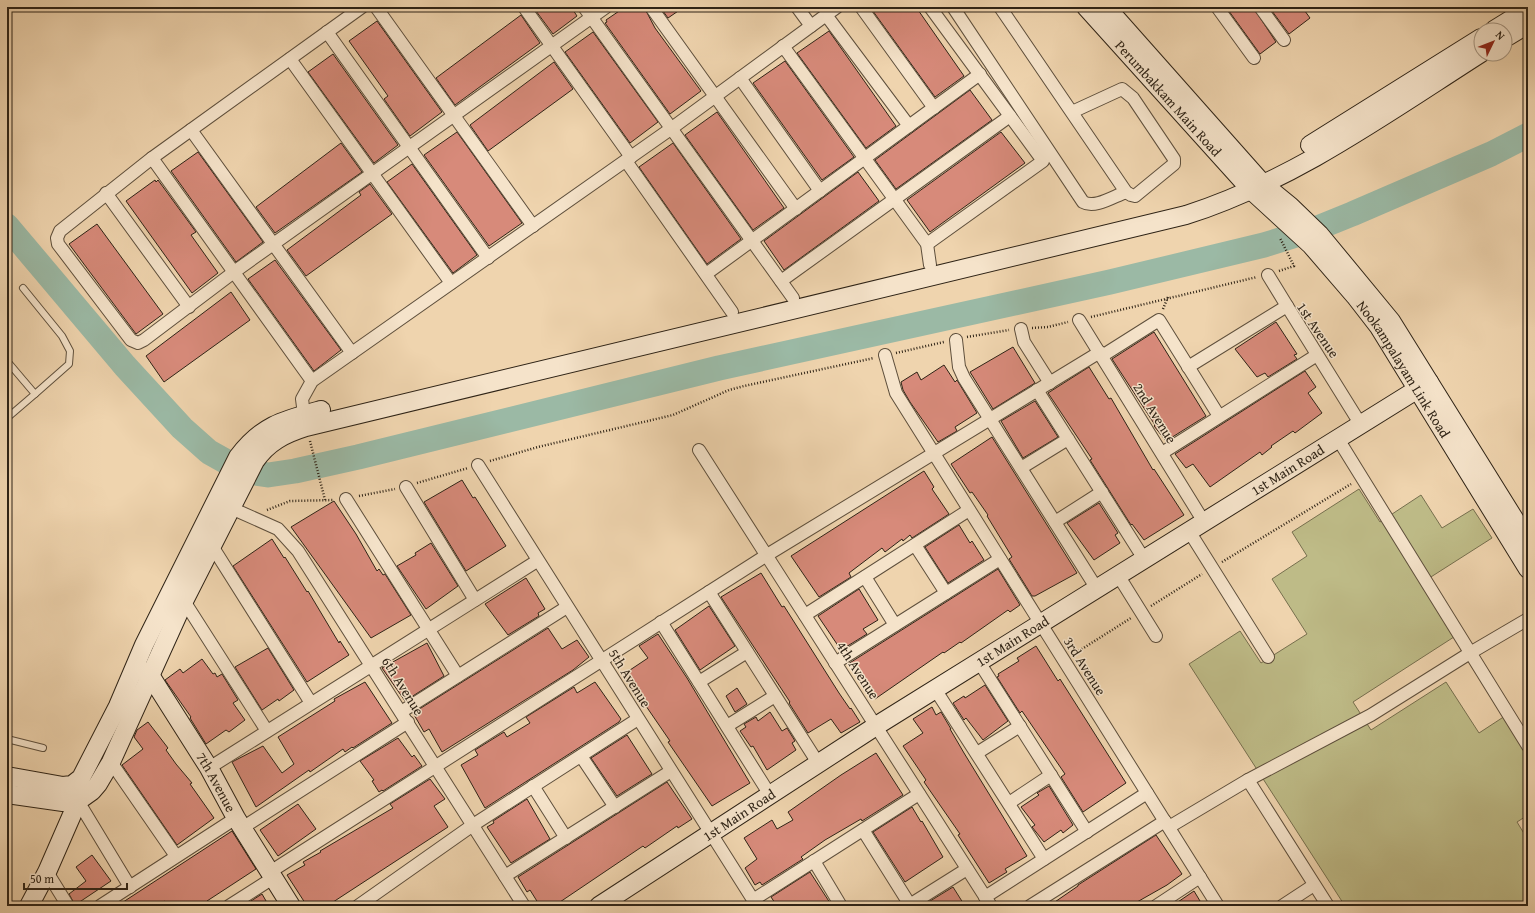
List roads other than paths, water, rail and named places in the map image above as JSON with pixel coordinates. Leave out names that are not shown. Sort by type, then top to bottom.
[{"type":"street","points":[[362,7],[152,158],[60,231],[57,238],[58,244],[131,340],[138,343],[144,340],[234,272],[606,7]]},
{"type":"street","points":[[376,7],[533,226]]},
{"type":"street","points":[[524,7],[732,312]]},
{"type":"street","points":[[584,7],[793,298]]},
{"type":"street","points":[[651,7],[796,209]]},
{"type":"street","points":[[797,7],[811,26]]},
{"type":"street","points":[[306,426],[302,399],[312,381],[629,159],[837,7]]},
{"type":"street","points":[[861,7],[934,108]]},
{"type":"street","points":[[926,244],[1043,161],[930,7]]},
{"type":"street","points":[[953,7],[1083,202],[1094,204],[1126,192]]},
{"type":"street","points":[[1000,7],[1126,192],[1136,196],[1175,162],[1133,98],[1122,89],[1072,112]]},
{"type":"street","points":[[1217,7],[1254,58]]},
{"type":"street","points":[[1260,7],[1284,40]]},
{"type":"street","name":"Perumbakkam Main Road","points":[[1097,9],[1254,183]]},
{"type":"street","points":[[1507,22],[1528,9]]},
{"type":"street","points":[[826,15],[909,126]]},
{"type":"street","points":[[1513,33],[1528,24]]},
{"type":"street","points":[[327,32],[488,258]]},
{"type":"street","points":[[7,794],[63,802],[75,793],[92,791],[98,784],[111,762],[184,601],[235,502],[254,461],[258,435],[274,425],[306,426],[1186,215],[1225,202],[1321,138],[1473,43]]},
{"type":"street","points":[[784,46],[926,244],[930,265]]},
{"type":"street","points":[[306,426],[732,312],[1194,202],[1254,183],[1377,119],[1473,58]]},
{"type":"street","points":[[290,59],[451,283]]},
{"type":"street","points":[[706,274],[980,74]]},
{"type":"street","points":[[740,78],[820,191]]},
{"type":"street","points":[[781,281],[1010,116]]},
{"type":"street","points":[[191,130],[352,353]]},
{"type":"street","points":[[152,158],[312,381]]},
{"type":"street","name":"Nookampalayam Link Road","points":[[1254,183],[1290,214],[1336,264],[1379,327],[1423,386],[1528,541]]},
{"type":"street","points":[[106,193],[189,306]]},
{"type":"street","points":[[1268,275],[1287,306]]},
{"type":"street","name":"1st Avenue","points":[[1188,367],[1287,306],[1361,425]]},
{"type":"street","name":"2nd Avenue","points":[[1079,320],[1204,522]]},
{"type":"street","points":[[229,906],[271,875],[435,765],[767,555],[1037,390],[1158,320],[1219,416]]},
{"type":"street","points":[[1021,329],[1024,342],[1050,383]]},
{"type":"street","points":[[956,340],[959,367],[964,378],[1097,588]]},
{"type":"street","name":"3rd Avenue","points":[[886,355],[896,393],[1218,906]]},
{"type":"street","points":[[1162,453],[1317,355]]},
{"type":"street","name":"Nookampalayam Link Road","points":[[1423,386],[1528,569]]},
{"type":"street","name":"1st Main Road","points":[[599,906],[876,726],[1423,386]]},
{"type":"street","points":[[1037,390],[1144,559]]},
{"type":"street","points":[[1020,468],[1068,439]]},
{"type":"street","points":[[1338,439],[1528,746]]},
{"type":"street","points":[[29,906],[47,872],[81,778],[87,769],[118,706],[134,666],[221,488],[238,457],[255,447]]},
{"type":"street","name":"4th Avenue","points":[[699,450],[988,901]]},
{"type":"street","name":"5th Avenue","points":[[478,465],[537,561],[755,903]]},
{"type":"street","points":[[406,487],[475,600]]},
{"type":"street","points":[[1054,522],[1102,492]]},
{"type":"street","points":[[346,499],[458,676]]},
{"type":"street","name":"6th Avenue","points":[[235,502],[252,517],[278,529],[298,550],[524,906]]},
{"type":"street","points":[[805,615],[969,510]]},
{"type":"street","points":[[1189,531],[1268,657]]},
{"type":"street","points":[[915,545],[946,592]]},
{"type":"street","points":[[212,546],[311,703]]},
{"type":"street","points":[[835,663],[1000,559]]},
{"type":"street","points":[[209,768],[537,561]]},
{"type":"street","points":[[1118,575],[1156,636]]},
{"type":"street","points":[[865,577],[895,625]]},
{"type":"street","points":[[709,592],[818,763]]},
{"type":"street","points":[[184,601],[267,732]]},
{"type":"street","points":[[401,712],[567,607]]},
{"type":"street","points":[[1030,906],[1167,824],[1371,715],[1470,653],[1528,619]]},
{"type":"street","points":[[661,622],[770,795]]},
{"type":"street","points":[[699,682],[747,652]]},
{"type":"street","points":[[979,662],[1087,832]]},
{"type":"street","name":"7th Avenue","points":[[134,666],[150,675],[209,768],[239,823],[291,906]]},
{"type":"street","points":[[936,689],[1044,859]]},
{"type":"street","points":[[727,726],[775,696]]},
{"type":"street","points":[[358,906],[473,825],[638,719]]},
{"type":"street","points":[[100,906],[176,856],[239,823],[408,722]]},
{"type":"street","points":[[977,753],[1020,726]]},
{"type":"street","points":[[581,756],[615,807]]},
{"type":"street","points":[[111,762],[176,856]]},
{"type":"street","points":[[505,876],[671,771]]},
{"type":"street","points":[[1008,803],[1051,775]]},
{"type":"street","points":[[7,776],[63,786],[75,793],[130,887]]},
{"type":"street","points":[[1248,780],[1328,906]]},
{"type":"street","points":[[533,786],[566,838]]},
{"type":"street","points":[[988,901],[1044,859],[1147,793]]},
{"type":"street","points":[[755,903],[814,861],[920,794]]},
{"type":"street","points":[[863,830],[909,905],[967,869]]},
{"type":"street","points":[[814,861],[841,906]]},
{"type":"street","points":[[47,872],[68,906]]},
{"type":"street","points":[[1156,906],[1200,877]]},
{"type":"street","points":[[1282,906],[1314,885]]},
{"type":"lane","points":[[7,418],[69,364],[70,350],[62,336],[23,288]]},
{"type":"lane","points":[[7,361],[35,394]]},
{"type":"lane","points":[[7,739],[43,748]]},
{"type":"waterway","points":[[7,226],[125,366],[182,428],[209,452],[243,471],[268,475],[295,471],[358,457],[719,368],[1110,282],[1264,245],[1315,229],[1352,214],[1491,154],[1528,135]]}]
